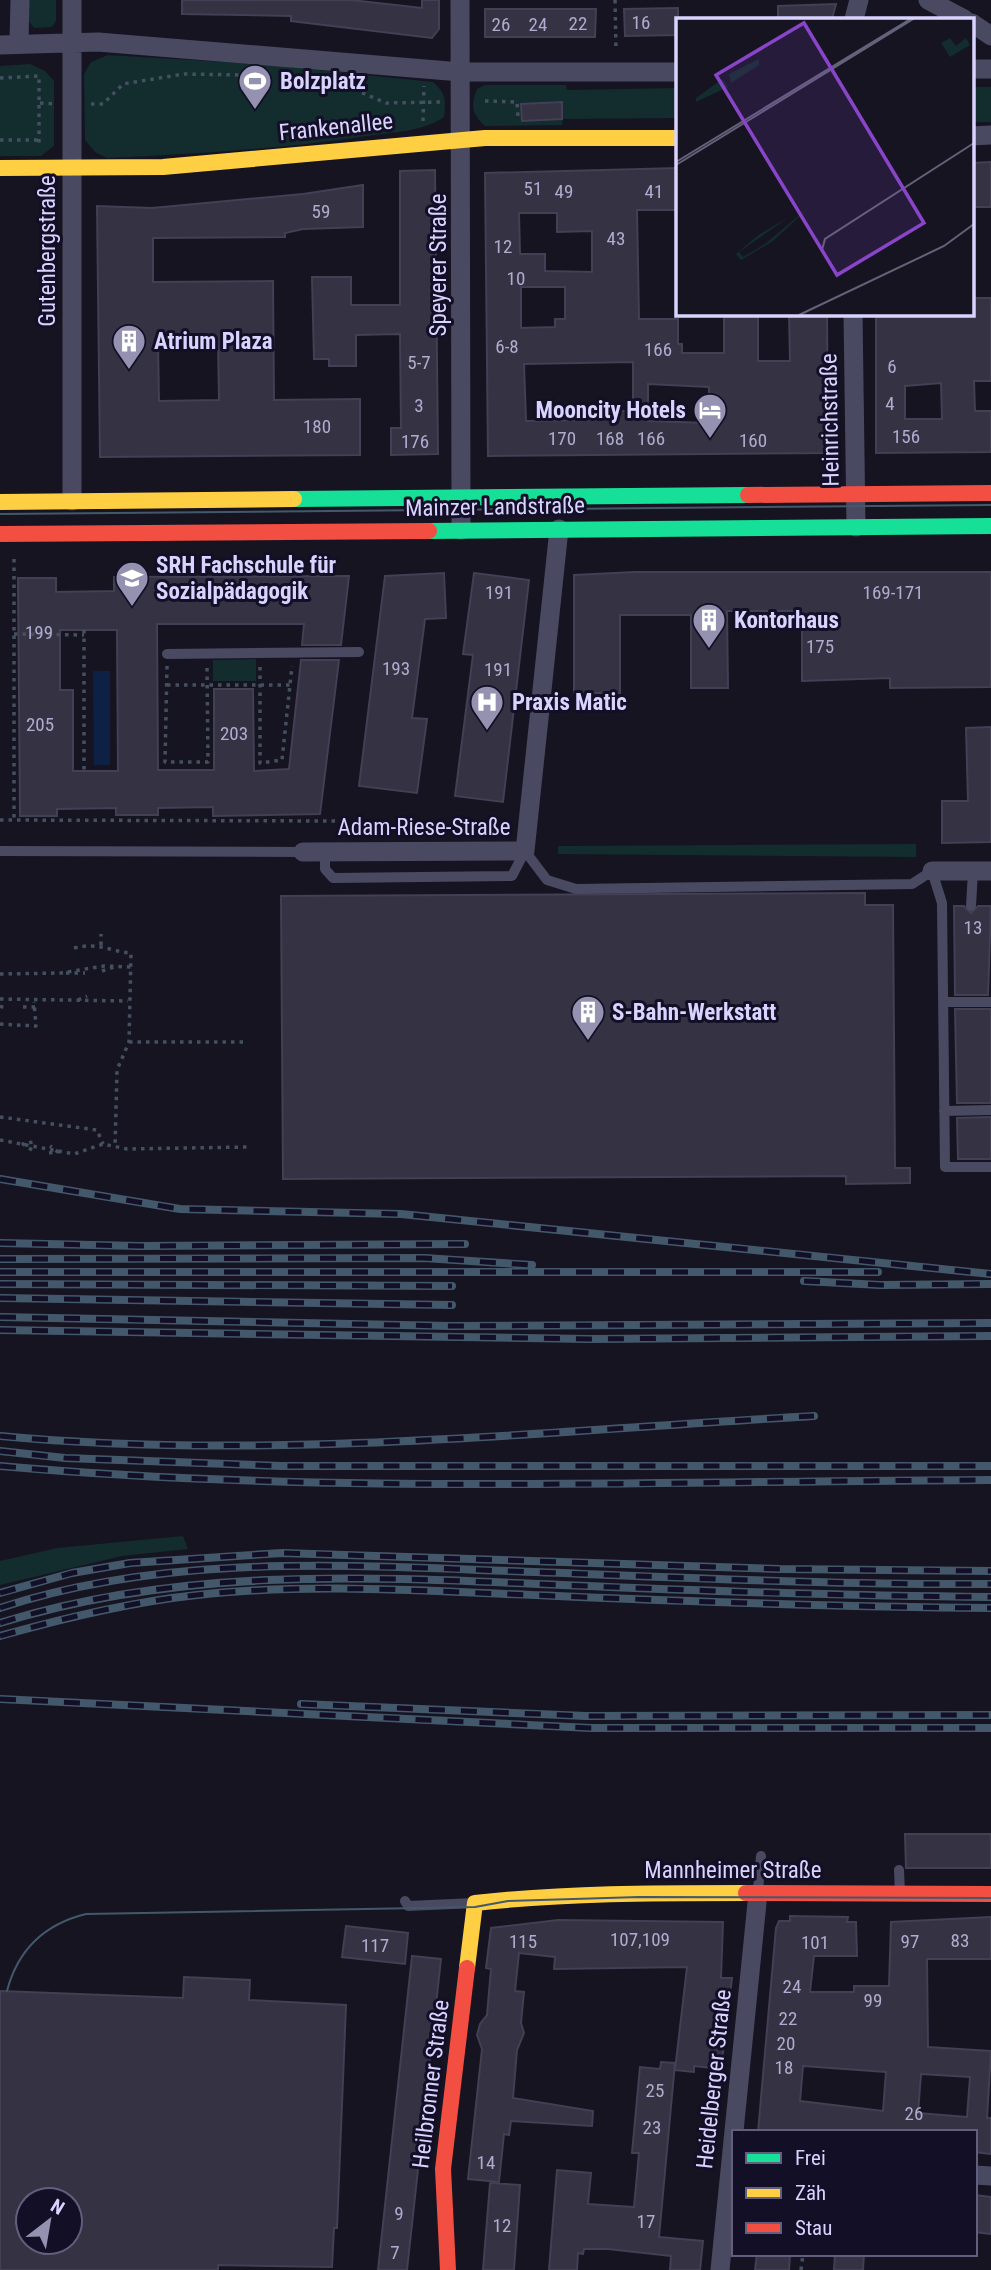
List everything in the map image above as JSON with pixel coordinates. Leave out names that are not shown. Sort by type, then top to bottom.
[{"type":"main road","name":"Frankenallee","points":[[0,168],[71,169],[252,161],[461,139],[676,138]]},
{"type":"main road","name":"Mainzer Landstraße","points":[[0,534],[72,517],[461,498],[991,494]]},
{"type":"main road","name":"Mainzer Landstraße","points":[[0,502],[72,517],[461,530],[991,526]]},
{"type":"main road","name":"Mannheimer Straße","points":[[475,1903],[528,1897],[758,1893],[991,1894]]},
{"type":"main road","name":"Heilbronner Straße","points":[[449,2270],[443,2169],[475,1903]]},
{"type":"street","points":[[20,0],[10,44],[71,42],[262,54],[461,72],[676,72]]},
{"type":"street","name":"Gutenbergstraße","points":[[72,0],[72,517]]},
{"type":"street","name":"Speyerer Straße","points":[[460,0],[461,530]]},
{"type":"street","points":[[854,18],[859,0]]},
{"type":"street","points":[[928,0],[962,18]]},
{"type":"street","points":[[974,24],[991,36]]},
{"type":"street","name":"Heinrichstraße","points":[[853,315],[856,527]]},
{"type":"street","name":"Adam-Riese-Straße","points":[[303,852],[525,851],[559,529]]},
{"type":"street","points":[[932,871],[982,871]]},
{"type":"street","name":"Heidelberger Straße","points":[[734,2130],[758,1893]]},
{"type":"street","name":"Heidelberger Straße","points":[[720,2270],[732,2155]]},
{"type":"lane","points":[[167,654],[359,652]]},
{"type":"lane","name":"Adam-Riese-Straße","points":[[0,851],[303,852]]},
{"type":"lane","points":[[525,851],[547,880],[576,889],[912,884],[932,871],[942,903],[945,1167],[991,1167]]},
{"type":"lane","points":[[971,906],[982,871]]},
{"type":"lane","points":[[943,1002],[991,1002]]},
{"type":"lane","points":[[944,1111],[991,1110]]},
{"type":"lane","points":[[758,1893],[761,1856]]},
{"type":"lane","points":[[899,1870],[900,1893]]},
{"type":"lane","points":[[405,1901],[408,1906],[475,1903]]},
{"type":"path","points":[[615,0],[616,50]]},
{"type":"path","points":[[103,104],[123,84],[184,74],[249,75]]},
{"type":"path","points":[[0,78],[39,76],[40,103],[39,140],[0,140]]},
{"type":"path","points":[[302,79],[342,85],[386,103],[446,102]]},
{"type":"path","points":[[423,127],[424,81]]},
{"type":"path","points":[[485,101],[517,102],[518,126]]},
{"type":"path","points":[[14,553],[15,821]]},
{"type":"path","points":[[14,634],[84,633],[84,771]]},
{"type":"path","points":[[167,654],[165,762],[208,762],[207,655]]},
{"type":"path","points":[[260,654],[260,763],[282,760],[294,654]]},
{"type":"path","points":[[167,685],[290,685]]},
{"type":"path","points":[[0,820],[340,821]]},
{"type":"path","points":[[101,934],[102,947]]},
{"type":"path","points":[[86,948],[74,948],[102,947],[112,952],[131,953],[129,1042],[117,1070],[115,1147]]},
{"type":"path","points":[[103,971],[114,966]]},
{"type":"path","points":[[61,973],[83,967],[131,967]]},
{"type":"path","points":[[0,974],[85,974]]},
{"type":"path","points":[[78,1000],[86,996]]},
{"type":"path","points":[[104,997],[112,1003]]},
{"type":"path","points":[[0,999],[112,1003],[128,1001]]},
{"type":"path","points":[[0,1024],[36,1026],[34,1001]]},
{"type":"path","points":[[23,1007],[35,1007]]},
{"type":"path","points":[[129,1042],[247,1042]]},
{"type":"path","points":[[0,1117],[56,1123],[69,1128]]},
{"type":"path","points":[[24,1119],[36,1124]]},
{"type":"path","points":[[53,1126],[97,1130],[103,1144]]},
{"type":"path","points":[[0,1140],[74,1154],[103,1144],[115,1147],[247,1147]]},
{"type":"path","points":[[23,1144],[33,1142]]},
{"type":"path","points":[[23,1144],[32,1150]]},
{"type":"path","points":[[50,1146],[58,1152]]},
{"type":"path","points":[[49,1153],[58,1152]]},
{"type":"green space","points":[[28,0],[56,0],[56,21],[52,27],[34,28],[28,20]]},
{"type":"green space","points":[[108,55],[261,64],[433,82],[444,98],[444,117],[417,129],[334,141],[107,158],[95,152],[85,140],[84,74],[91,62]]},
{"type":"green space","points":[[30,64],[45,71],[54,81],[54,146],[41,156],[0,156],[0,66]]},
{"type":"green space","points":[[485,85],[566,85],[567,90],[676,88],[676,118],[563,119],[562,125],[485,126],[477,118],[473,105],[477,89]]},
{"type":"green space","points":[[974,87],[991,87],[991,122],[974,122]]},
{"type":"green space","points":[[256,659],[256,681],[213,681],[213,660]]},
{"type":"green space","points":[[916,844],[916,857],[558,854],[558,846]]},
{"type":"green space","points":[[183,1536],[188,1549],[122,1556],[0,1585],[0,1561],[57,1548]]},
{"type":"water","points":[[93,671],[110,671],[110,765],[94,765]]},
{"type":"building","points":[[182,0],[351,0],[422,8],[422,0],[439,0],[439,29],[432,38],[291,21],[291,16],[182,14]]},
{"type":"building","points":[[836,4],[832,18],[778,18],[778,6]]},
{"type":"building","points":[[678,8],[676,35],[625,36],[624,9]]},
{"type":"building","points":[[485,9],[596,9],[595,37],[485,37]]},
{"type":"building","points":[[562,102],[562,119],[522,121],[521,104]]},
{"type":"building","points":[[991,162],[991,207],[974,207],[974,163]]},
{"type":"building","points":[[676,168],[676,210],[637,210],[639,319],[678,319],[678,344],[682,344],[682,353],[724,353],[724,315],[758,315],[758,361],[790,361],[789,315],[827,315],[828,453],[488,456],[485,173]],"holes":[[[519,213],[557,213],[557,232],[592,231],[592,272],[545,271],[545,254],[520,254]],[[521,287],[565,287],[565,319],[555,319],[555,327],[521,328]],[[633,362],[633,411],[594,411],[595,420],[526,421],[524,364]],[[648,384],[709,387],[709,423],[648,421]]]},
{"type":"building","points":[[435,170],[438,454],[391,455],[391,428],[401,428],[400,334],[356,335],[356,366],[329,366],[329,359],[314,359],[312,277],[351,277],[351,305],[400,305],[400,171]]},
{"type":"building","name":"Atrium Plaza","points":[[363,185],[363,227],[303,229],[285,233],[285,237],[153,238],[153,282],[273,281],[274,400],[360,399],[360,455],[100,457],[97,206],[152,208],[303,194]],"holes":[[[218,342],[219,400],[159,401],[158,343]]]},
{"type":"building","points":[[974,298],[991,298],[991,381],[974,381],[975,411],[991,411],[991,452],[876,453],[876,315],[974,315]],"holes":[[[941,383],[942,419],[905,419],[905,386]]]},
{"type":"building","points":[[635,572],[991,572],[991,687],[890,688],[890,678],[802,681],[802,611],[727,611],[728,688],[691,688],[691,615],[620,615],[620,693],[574,693],[574,575]]},
{"type":"building","points":[[444,573],[446,618],[425,619],[412,718],[427,719],[417,793],[359,786],[385,576]]},
{"type":"building","points":[[474,573],[529,580],[503,802],[455,796],[473,655],[463,654]]},
{"type":"building","points":[[349,576],[341,645],[302,645],[304,624],[157,624],[158,770],[214,770],[214,689],[253,689],[254,771],[289,769],[301,660],[339,660],[320,814],[213,816],[213,807],[158,808],[158,815],[116,815],[116,808],[57,809],[57,816],[20,816],[18,578],[56,578],[56,592],[114,591],[114,577]],"holes":[[[60,630],[117,630],[118,771],[73,771],[73,690],[60,690]]]},
{"type":"building","points":[[991,727],[991,842],[942,843],[942,801],[968,801],[966,728]]},
{"type":"building","name":"S-Bahn-Werkstatt","points":[[865,893],[865,905],[893,905],[895,1168],[910,1168],[910,1183],[846,1184],[846,1176],[283,1179],[281,896]]},
{"type":"building","points":[[954,906],[964,906],[971,913],[978,906],[991,906],[988,995],[955,995]]},
{"type":"building","points":[[955,1009],[991,1009],[991,1103],[957,1103]]},
{"type":"building","points":[[991,1117],[991,1159],[958,1159],[957,1118]]},
{"type":"building","points":[[905,1834],[991,1834],[991,1868],[906,1868]]},
{"type":"building","points":[[790,1916],[848,1917],[847,1922],[856,1922],[857,1956],[814,1956],[810,1992],[854,1992],[854,1986],[889,1986],[891,1922],[991,1917],[991,1959],[927,1959],[928,2047],[991,2051],[987,2118],[991,2118],[991,2154],[977,2152],[977,2130],[758,2130],[776,1928],[779,1921],[790,1921]],"holes":[[[803,2066],[886,2072],[883,2111],[800,2101]],[[921,2074],[970,2077],[967,2117],[918,2113]]]},
{"type":"building","points":[[558,1920],[723,1922],[721,1978],[732,1978],[721,2069],[694,2066],[694,2072],[675,2070],[687,1967],[554,1969],[555,1957],[519,1953],[515,1991],[524,1992],[521,2023],[524,2033],[517,2050],[513,2098],[593,2111],[592,2126],[511,2121],[509,2135],[504,2134],[499,2182],[468,2179],[482,2049],[477,2035],[480,2024],[487,2015],[491,1969],[486,1968],[491,1928]]},
{"type":"building","points":[[346,1926],[408,1933],[405,1964],[342,1957]]},
{"type":"building","points":[[412,1956],[441,1959],[407,2270],[378,2270]]},
{"type":"building","points":[[184,1977],[250,1980],[249,2000],[346,2005],[337,2228],[334,2228],[332,2267],[218,2265],[218,2270],[0,2270],[0,1991],[183,1998]]},
{"type":"building","points":[[661,2062],[675,2063],[659,2237],[703,2241],[700,2270],[670,2270],[671,2256],[584,2249],[583,2254],[578,2253],[577,2270],[549,2270],[557,2170],[591,2173],[588,2204],[634,2207],[639,2153],[632,2153],[640,2067],[660,2069]]},
{"type":"building","points":[[490,2183],[520,2185],[514,2270],[483,2270]]},
{"type":"building","points":[[977,2195],[991,2197],[991,2234],[977,2232]]},
{"type":"building","points":[[757,2256],[790,2256],[789,2270],[755,2270]]},
{"type":"building","points":[[835,2256],[864,2256],[863,2270],[834,2270]]},
{"type":"tram line","points":[[0,514],[991,505]]},
{"type":"tram line","points":[[7,1991],[18,1963],[35,1940],[58,1924],[86,1914],[475,1907],[508,1901],[639,1897],[991,1898]]},
{"type":"railway","points":[[0,1179],[180,1209],[401,1214],[991,1274]]},
{"type":"railway","points":[[0,1243],[140,1246],[465,1244]]},
{"type":"railway","points":[[0,1259],[424,1258],[532,1265]]},
{"type":"railway","points":[[0,1272],[878,1272]]},
{"type":"railway","points":[[804,1281],[880,1285],[991,1284]]},
{"type":"railway","points":[[0,1284],[452,1286]]},
{"type":"railway","points":[[0,1298],[452,1305]]},
{"type":"railway","points":[[0,1317],[450,1326],[991,1323]]},
{"type":"railway","points":[[0,1330],[589,1339],[991,1336]]},
{"type":"railway","points":[[0,1436],[203,1446],[305,1445],[509,1436],[814,1416]]},
{"type":"railway","points":[[0,1451],[65,1458],[281,1466],[991,1466]]},
{"type":"railway","points":[[0,1466],[247,1481],[371,1483],[619,1484],[991,1480]]},
{"type":"railway","points":[[0,1593],[72,1573],[130,1563],[282,1553],[780,1569],[991,1571]]},
{"type":"railway","points":[[0,1608],[62,1591],[125,1579],[252,1567],[381,1567],[810,1582],[991,1584]]},
{"type":"railway","points":[[0,1623],[69,1605],[139,1592],[209,1584],[350,1578],[776,1593],[991,1597]]},
{"type":"railway","points":[[0,1636],[147,1602],[197,1595],[287,1589],[377,1589],[774,1604],[991,1608]]},
{"type":"railway","points":[[0,1699],[591,1728],[991,1728]]},
{"type":"railway","points":[[301,1704],[586,1716],[991,1715]]},
{"type":"traffic: fast","points":[[294,499],[748,495]]},
{"type":"traffic: fast","points":[[429,531],[991,526]]},
{"type":"traffic: slow","points":[[0,168],[163,167],[485,138],[676,138]]},
{"type":"traffic: slow","points":[[0,502],[294,499]]},
{"type":"traffic: slow","points":[[467,1968],[475,1903],[576,1895],[746,1893]]},
{"type":"traffic: jam","points":[[748,495],[991,493]]},
{"type":"traffic: jam","points":[[0,534],[429,531]]},
{"type":"traffic: jam","points":[[746,1893],[991,1894]]},
{"type":"traffic: jam","points":[[448,2270],[443,2169],[467,1968]]},
{"type":"place","name":"Bolzplatz","points":[[255,111]]},
{"type":"place","name":"Atrium Plaza","points":[[129,371]]},
{"type":"place","name":"Mooncity Hotels","points":[[710,440]]},
{"type":"place","name":"SRH Fachschule für Sozialpädagogik","points":[[132,608]]},
{"type":"place","name":"Kontorhaus","points":[[709,650]]},
{"type":"place","name":"Praxis Matic","points":[[487,732]]},
{"type":"place","name":"S-Bahn-Werkstatt","points":[[588,1042]]}]
